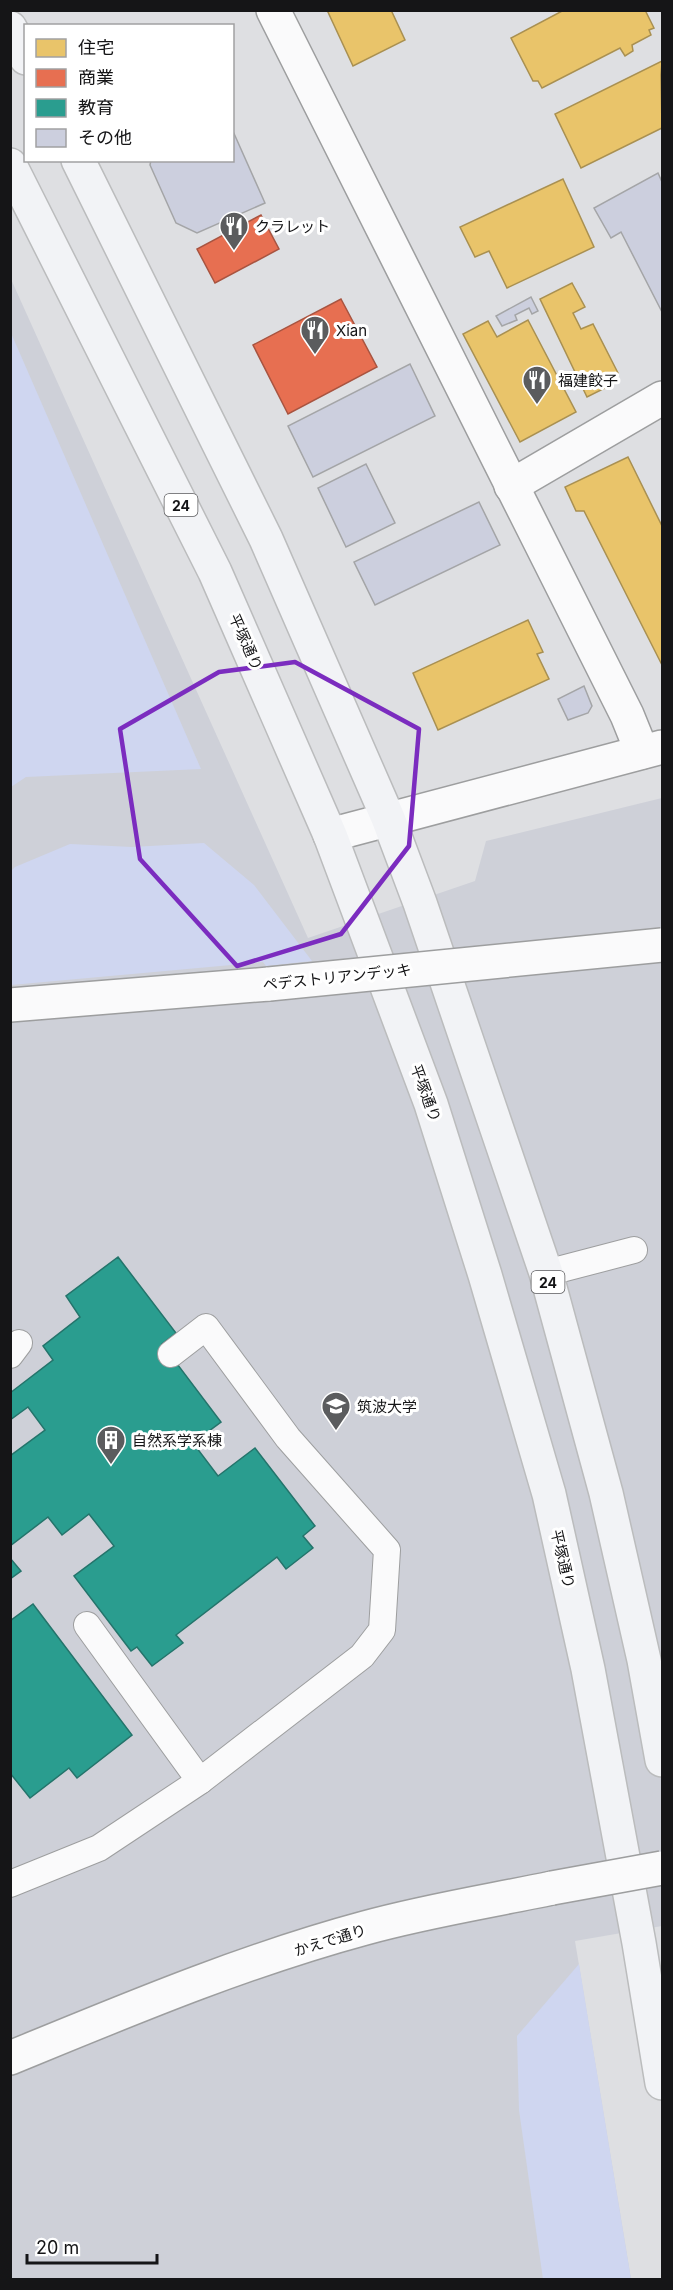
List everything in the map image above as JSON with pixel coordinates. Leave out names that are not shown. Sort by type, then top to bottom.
[{"type":"main road","points":[[10,28],[24,54]]},
{"type":"main road","name":"24","points":[[79,162],[266,539],[388,818],[420,903],[546,1273],[606,1493],[644,1660],[663,1760]]},
{"type":"main road","name":"平塚通り","points":[[10,165],[215,572],[330,835],[431,1104],[485,1275],[549,1494],[588,1669],[663,2083]]},
{"type":"street","points":[[273,10],[627,715],[652,749],[330,835]]},
{"type":"street","points":[[511,486],[663,398]]},
{"type":"street","name":"ペデストリアンデッキ","points":[[10,1005],[269,984],[663,945]]},
{"type":"street","name":"かえで通り","points":[[10,2058],[134,2007],[251,1964],[366,1928],[552,1888],[663,1868]]},
{"type":"lane","points":[[546,1273],[634,1250]]},
{"type":"lane","points":[[10,1884],[99,1848],[200,1781],[362,1656],[382,1630],[387,1550],[288,1438],[206,1327],[171,1354]]},
{"type":"lane","points":[[87,1625],[200,1781]]},
{"type":"highlighted area","points":[[295,662],[419,729],[409,846],[341,934],[237,966],[140,859],[120,729],[219,672]]},
{"type":"shaded area","name":"筑波大学","points":[[10,277],[308,938],[475,881],[486,841],[662,798],[662,1926],[575,1941],[631,2279],[11,2279]]},
{"type":"shaded area","points":[[11,333],[201,769],[26,777],[11,787]]},
{"type":"shaded area","points":[[204,843],[254,885],[312,961],[266,966],[263,962],[11,985],[10,872],[15,867],[70,844],[132,847]]},
{"type":"shaded area","points":[[579,1964],[631,2279],[543,2279],[519,2110],[517,2036]]},
{"type":"building: 住宅","points":[[327,10],[391,10],[405,40],[353,66]]},
{"type":"building: 住宅","points":[[564,10],[645,10],[654,28],[649,30],[651,35],[632,45],[633,51],[625,56],[620,48],[542,88],[538,81],[533,81],[511,38]]},
{"type":"building: 住宅","points":[[662,61],[662,128],[581,168],[555,114]]},
{"type":"building: 住宅","points":[[563,179],[594,247],[507,288],[489,251],[475,257],[460,227]]},
{"type":"building: 住宅","points":[[572,283],[585,307],[573,313],[581,329],[593,324],[618,373],[611,379],[611,385],[587,397],[540,299]]},
{"type":"building: 住宅","points":[[528,320],[576,412],[520,442],[463,334],[488,321],[497,337]]},
{"type":"building: 住宅","points":[[628,457],[662,526],[662,665],[584,511],[576,511],[565,487]]},
{"type":"building: 住宅","points":[[528,620],[543,652],[537,654],[549,679],[438,730],[413,673]]},
{"type":"building: 商業","points":[[261,215],[279,249],[215,283],[197,249]]},
{"type":"building: 商業","points":[[341,299],[377,367],[288,414],[253,345]]},
{"type":"building: 教育","name":"自然系学系棟","points":[[118,1257],[176,1333],[162,1344],[221,1422],[193,1443],[218,1476],[255,1448],[315,1526],[303,1536],[313,1548],[286,1569],[277,1557],[176,1635],[183,1643],[152,1666],[137,1647],[131,1651],[74,1576],[114,1546],[89,1514],[62,1535],[48,1517],[10,1546],[10,1456],[45,1430],[28,1407],[10,1420],[10,1393],[53,1360],[43,1346],[80,1317],[66,1296]]},
{"type":"building: 教育","points":[[10,1558],[21,1571],[10,1579]]},
{"type":"building: 教育","points":[[33,1604],[132,1735],[77,1778],[69,1768],[30,1798],[10,1773],[10,1621]]},
{"type":"building: その他","points":[[234,133],[265,203],[197,233],[176,223],[151,162],[234,162]]},
{"type":"building: その他","points":[[658,173],[662,182],[662,312],[621,232],[611,238],[594,208]]},
{"type":"building: その他","points":[[531,297],[538,311],[532,314],[529,308],[515,315],[517,320],[502,326],[496,316]]},
{"type":"building: その他","points":[[410,364],[435,416],[313,477],[288,426]]},
{"type":"building: その他","points":[[366,464],[395,523],[346,547],[318,488]]},
{"type":"building: その他","points":[[479,502],[500,545],[375,605],[354,562]]},
{"type":"building: その他","points":[[584,686],[592,706],[588,713],[568,720],[558,699]]},
{"type":"place","name":"クラレット","points":[[234,252]]},
{"type":"place","name":"Xian","points":[[315,356]]},
{"type":"place","name":"福建餃子","points":[[537,406]]},
{"type":"place","name":"筑波大学","points":[[336,1432]]},
{"type":"place","name":"自然系学系棟","points":[[111,1466]]}]
